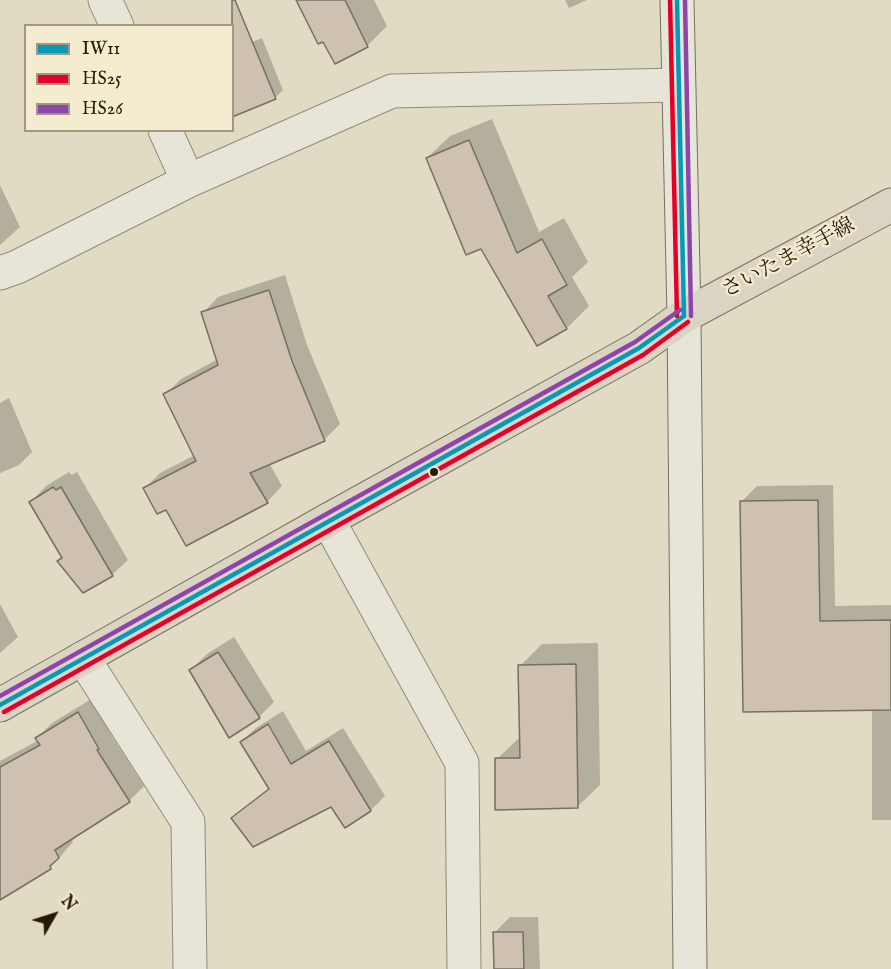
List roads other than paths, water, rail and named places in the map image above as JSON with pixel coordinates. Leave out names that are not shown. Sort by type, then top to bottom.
[{"type":"main road","name":"さいたま幸手線","points":[[0,705],[328,519],[639,348],[684,316],[891,205]]},
{"type":"street","points":[[105,0],[116,24]]},
{"type":"street","points":[[677,0],[684,316],[690,969]]},
{"type":"street","points":[[0,273],[17,267],[188,181],[392,91],[678,86]]},
{"type":"street","points":[[166,132],[188,181]]},
{"type":"street","points":[[328,519],[462,764],[464,969]]},
{"type":"street","points":[[83,658],[188,822],[190,969]]}]
